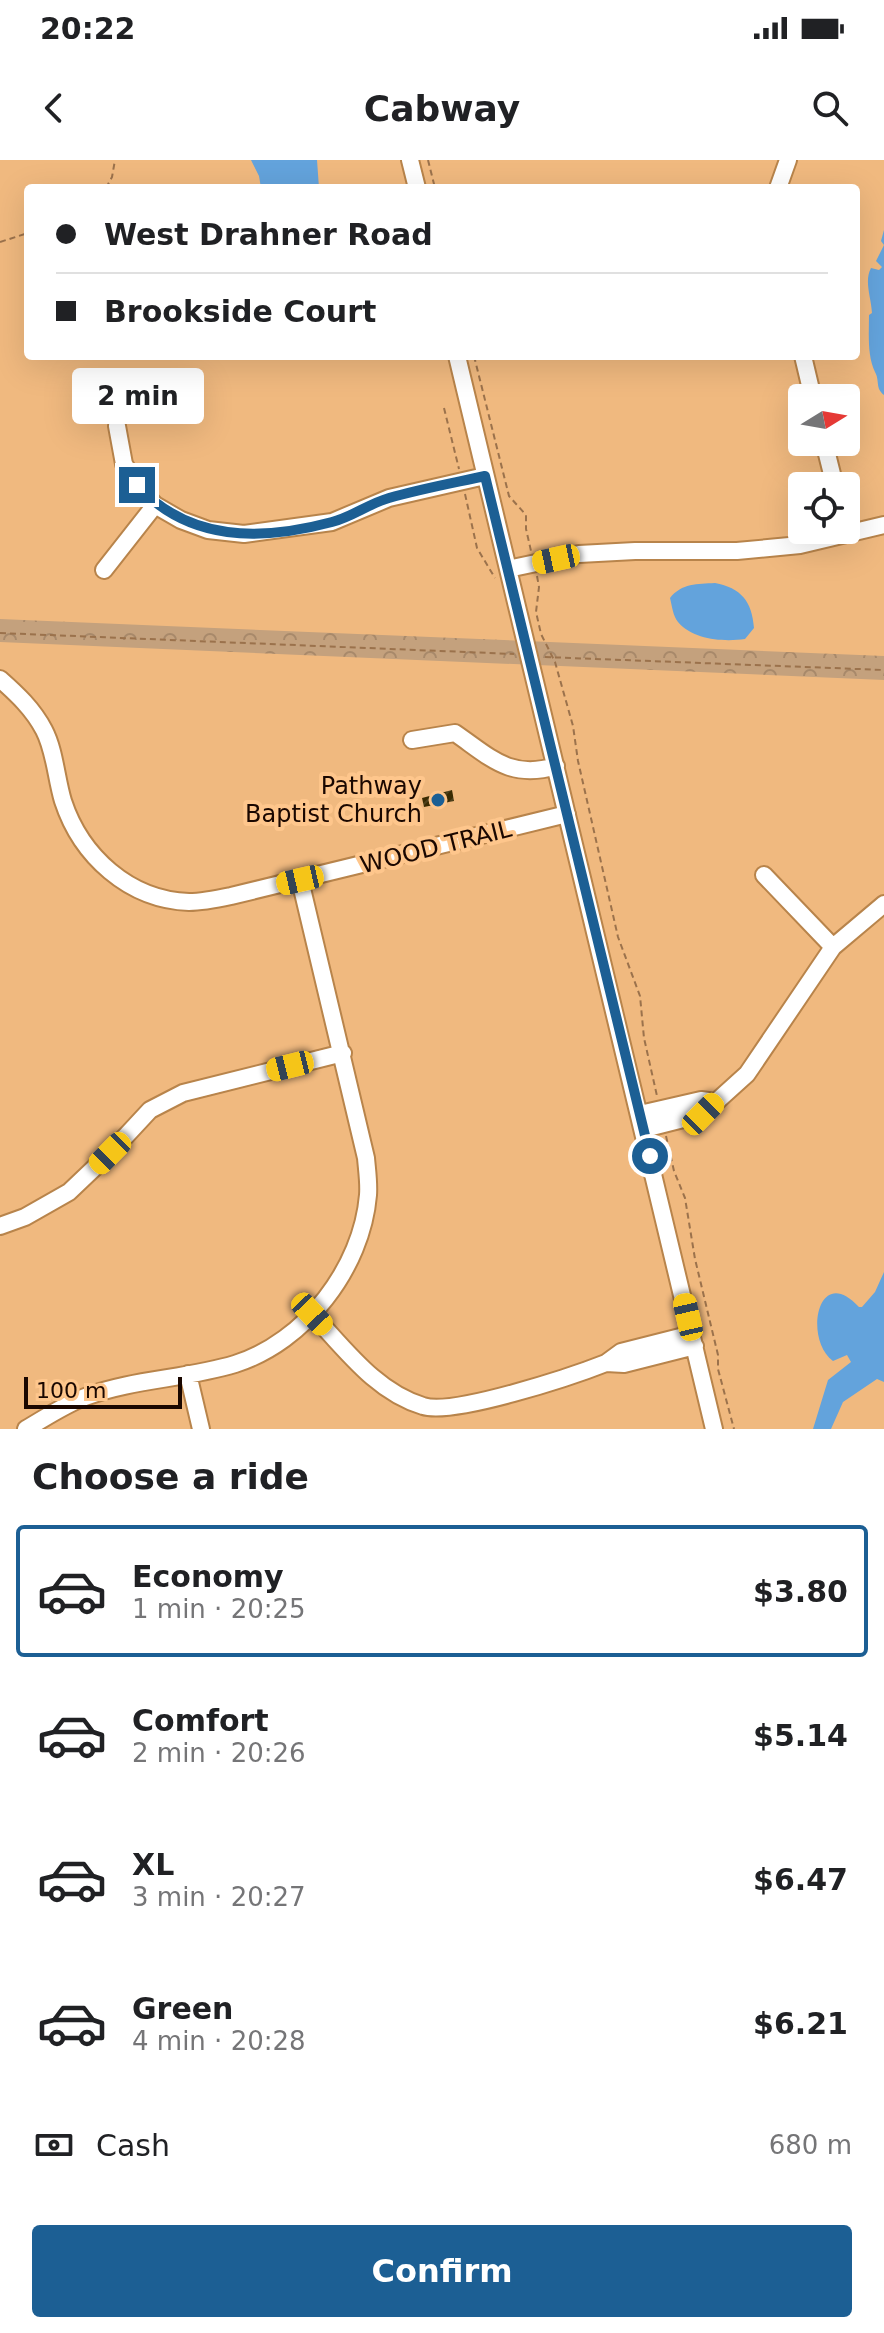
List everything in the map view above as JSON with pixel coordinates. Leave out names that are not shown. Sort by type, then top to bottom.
[{"type":"street","points":[[410,160],[416,184]]},
{"type":"street","points":[[779,184],[788,160]]},
{"type":"street","points":[[458,360],[485,476],[502,574],[531,656],[714,1429]]},
{"type":"street","points":[[804,360],[810,384]]},
{"type":"street","points":[[117,426],[124,464],[137,485],[155,505],[181,520],[208,530],[244,534],[332,522],[389,498],[485,476]]},
{"type":"street","points":[[104,570],[155,505]]},
{"type":"street","points":[[860,529],[884,525]]},
{"type":"street","points":[[502,574],[579,554],[737,551],[804,544]]},
{"type":"street","name":"WOOD TRAIL","points":[[0,679],[25,702],[44,731],[68,816],[79,835],[97,862],[141,891],[188,902],[209,900],[567,814]]},
{"type":"street","points":[[412,740],[455,733],[497,764],[519,770],[556,766]]},
{"type":"street","points":[[764,875],[833,947]]},
{"type":"street","points":[[26,1429],[85,1397],[237,1363],[281,1342],[312,1314],[342,1274],[358,1240],[368,1195],[366,1158],[300,880]]},
{"type":"street","points":[[642,1122],[664,1116],[703,1114],[747,1074],[833,947],[884,904]]},
{"type":"street","points":[[0,1226],[25,1217],[69,1192],[150,1110],[183,1093],[343,1053]]},
{"type":"street","points":[[312,1314],[370,1376],[398,1395],[426,1408],[454,1407],[569,1377],[606,1363],[621,1352],[693,1340]]},
{"type":"street","points":[[188,1374],[201,1429]]},
{"type":"path","points":[[108,184],[115,160]]},
{"type":"path","points":[[428,160],[434,184]]},
{"type":"path","points":[[0,242],[24,234]]},
{"type":"path","points":[[475,360],[509,496],[523,508],[526,515],[526,529],[539,587],[536,612],[555,662],[573,726],[578,761],[618,937],[640,996],[644,1038],[656,1094],[664,1116],[674,1171],[689,1211],[695,1259],[734,1429]]},
{"type":"path","points":[[444,408],[477,548],[502,574]]},
{"type":"path","points":[[0,633],[884,670]]},
{"type":"green space","points":[[0,619],[884,656],[884,680],[0,642]]},
{"type":"water","points":[[251,160],[317,160],[319,184],[260,184]]},
{"type":"water","points":[[884,245],[884,395],[870,352],[869,315],[872,313],[868,284],[871,268],[879,270],[882,267],[876,261]]},
{"type":"water","points":[[715,583],[732,588],[748,603],[754,628],[745,639],[719,640],[700,636],[676,620],[670,598],[675,593],[690,585]]},
{"type":"water","points":[[884,1272],[884,1382],[877,1379],[843,1402],[831,1429],[813,1429],[828,1380],[851,1362],[847,1355],[833,1361],[824,1351],[817,1322],[819,1309],[833,1293],[845,1295],[862,1307],[875,1292]]},
{"type":"building","name":"Pathway Baptist Church","points":[[452,790],[454,801],[424,807],[422,798]]},
{"type":"place","name":"Pathway Baptist Church","points":[[438,800]]},
{"type":"route","points":[[137,485],[155,505],[181,520],[208,530],[244,534],[332,522],[389,498],[485,476],[650,1156]]}]
